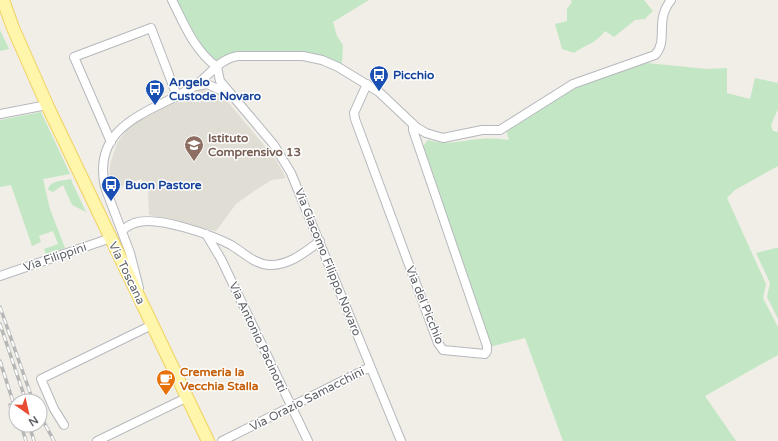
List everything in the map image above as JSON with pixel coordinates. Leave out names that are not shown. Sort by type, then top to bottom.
[{"type":"main road","name":"Via Toscana","points":[[3,0],[13,28],[47,105],[111,238],[126,257],[144,308],[208,441]]},
{"type":"street","points":[[126,257],[122,230],[102,176],[111,142],[119,131],[136,116],[194,86],[227,58],[238,56],[313,57],[338,67],[367,84],[379,92],[413,124],[426,133],[443,138],[482,130],[500,130],[573,84],[655,55],[660,48],[662,14],[671,0]]},
{"type":"street","points":[[171,1],[197,47],[207,60],[217,67]]},
{"type":"street","points":[[111,142],[74,57],[150,28],[177,96]]},
{"type":"street","name":"Via Giacomo Filippo Novaro","points":[[217,67],[220,81],[285,160],[320,241],[401,441]]},
{"type":"street","name":"Via Giacomo Filippo Novaro","points":[[194,86],[202,84],[215,86],[232,97]]},
{"type":"street","name":"Via del Picchio","points":[[367,84],[354,113],[355,119],[438,342],[443,350],[485,354],[487,351],[487,346],[415,137],[413,124]]},
{"type":"street","points":[[0,114],[47,105]]},
{"type":"street","points":[[122,230],[135,222],[148,221],[174,225],[220,239],[257,261],[268,265],[288,261],[320,241]]},
{"type":"street","name":"Via Antonio Pacinotti","points":[[206,234],[221,259],[308,441]]},
{"type":"street","name":"Via Filippini","points":[[2,276],[111,238]]},
{"type":"street","points":[[64,426],[54,409],[41,379],[152,325]]},
{"type":"street","name":"Via Orazio Samacchini","points":[[222,441],[370,367]]},
{"type":"street","points":[[97,441],[188,398]]},
{"type":"shaded area","name":"Istituto Comprensivo 13","points":[[201,90],[214,91],[224,97],[276,160],[286,178],[272,180],[236,204],[216,231],[149,215],[148,190],[141,179],[114,189],[109,181],[110,165],[117,143],[127,130],[141,119]]},
{"type":"green space","points":[[174,0],[369,0],[333,22],[337,36],[343,45],[342,63],[259,53],[227,57],[207,63]]},
{"type":"green space","points":[[571,0],[644,0],[653,11],[645,19],[635,20],[614,37],[605,31],[594,41],[574,53],[562,49],[555,24],[567,21],[567,9],[572,2]]},
{"type":"green space","points":[[0,30],[9,49],[0,51]]},
{"type":"green space","points":[[647,63],[707,69],[727,68],[727,93],[750,99],[755,78],[778,83],[778,109],[771,125],[773,131],[778,132],[778,166],[735,190],[727,198],[766,284],[763,298],[778,327],[778,355],[705,396],[736,441],[563,441],[525,338],[489,347],[421,149],[428,140],[444,143],[476,139],[509,140],[506,130],[570,88],[615,72]]},
{"type":"green space","points":[[41,112],[70,174],[43,179],[50,209],[65,248],[46,255],[44,249],[58,244],[53,231],[39,236],[41,242],[32,246],[11,185],[0,187],[0,120]]},
{"type":"green space","points":[[71,179],[86,212],[72,205],[63,185],[53,192],[48,190],[51,184]]},
{"type":"green space","points":[[778,248],[778,319],[767,297],[770,283],[756,253]]},
{"type":"railway","points":[[0,307],[30,393]]},
{"type":"railway","points":[[0,324],[23,393]]},
{"type":"railway","points":[[0,361],[10,393]]},
{"type":"railway","points":[[48,430],[54,441]]},
{"type":"railway","points":[[24,433],[26,441]]},
{"type":"railway","points":[[32,433],[34,441]]},
{"type":"place","name":"Picchio","points":[[379,92]]},
{"type":"place","name":"Angelo Custode Novaro","points":[[155,106]]},
{"type":"place","name":"Istituto Comprensivo 13","points":[[194,162]]},
{"type":"place","name":"Buon Pastore","points":[[111,202]]},
{"type":"place","name":"Cremeria la Vecchia Stalla","points":[[166,396]]}]
